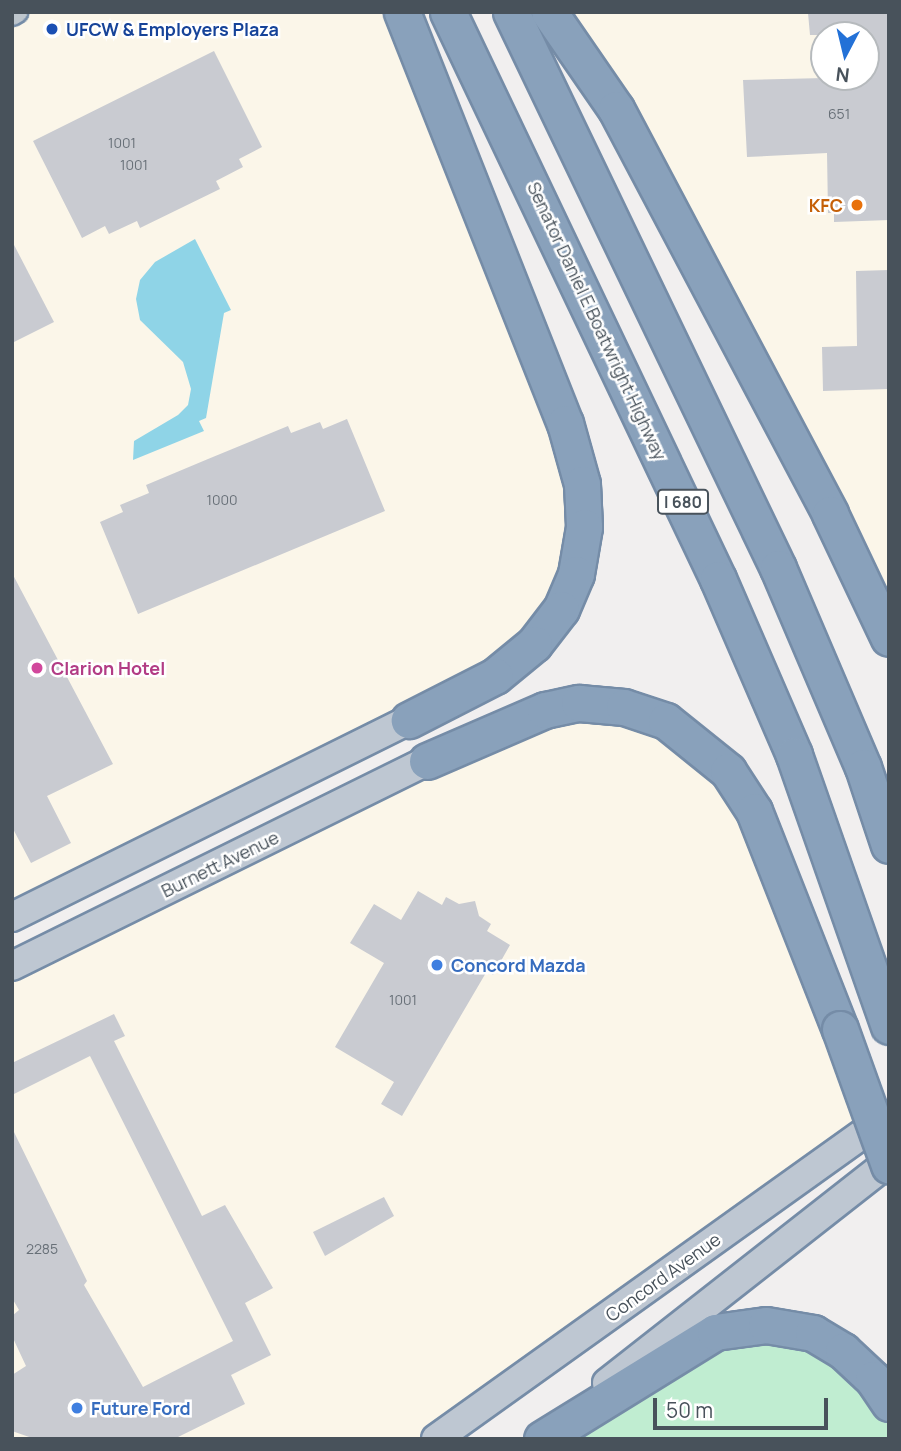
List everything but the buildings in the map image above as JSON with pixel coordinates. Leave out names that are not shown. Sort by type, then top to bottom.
[{"type":"highway","points":[[402,12],[565,423],[582,484],[584,527],[576,574],[561,609],[534,643],[495,676],[409,720]]},
{"type":"highway","name":"Senator Daniel E Boatwright Highway","points":[[448,12],[719,579],[794,755],[886,1016]]},
{"type":"highway","points":[[511,12],[778,568],[863,767],[889,845]]},
{"type":"highway","points":[[549,12],[622,121],[830,514],[889,638]]},
{"type":"highway","points":[[427,761],[545,710],[579,703],[624,707],[666,722],[728,771],[754,811],[889,1163]]},
{"type":"highway","points":[[542,1439],[715,1332],[766,1325],[813,1334],[843,1351],[873,1379],[889,1403]]},
{"type":"main road","points":[[12,917],[409,720]]},
{"type":"main road","name":"Burnett Avenue","points":[[12,966],[427,761]]},
{"type":"main road","name":"Concord Avenue","points":[[436,1439],[889,1115]]},
{"type":"main road","points":[[536,1439],[889,1163]]},
{"type":"street","points":[[12,15],[18,12]]},
{"type":"shaded area","points":[[18,12],[402,12],[584,527],[534,644],[12,917],[12,15]]},
{"type":"shaded area","points":[[585,12],[889,12],[889,638],[556,19]]},
{"type":"shaded area","points":[[624,707],[728,771],[871,1115],[433,1439],[12,1439],[12,966],[545,710]]},
{"type":"green space","points":[[715,1332],[813,1333],[889,1403],[889,1439],[542,1439]]},
{"type":"water","points":[[195,239],[231,310],[224,313],[206,418],[199,421],[204,431],[133,460],[134,441],[178,415],[188,405],[191,389],[183,362],[140,320],[136,299],[140,280],[155,262]]},
{"type":"place","name":"UFCW & Employers Plaza","points":[[52,29]]},
{"type":"place","name":"KFC","points":[[857,205]]},
{"type":"place","name":"Clarion Hotel","points":[[37,668]]},
{"type":"place","name":"Concord Mazda","points":[[437,965]]},
{"type":"place","name":"Future Ford","points":[[77,1408]]}]
